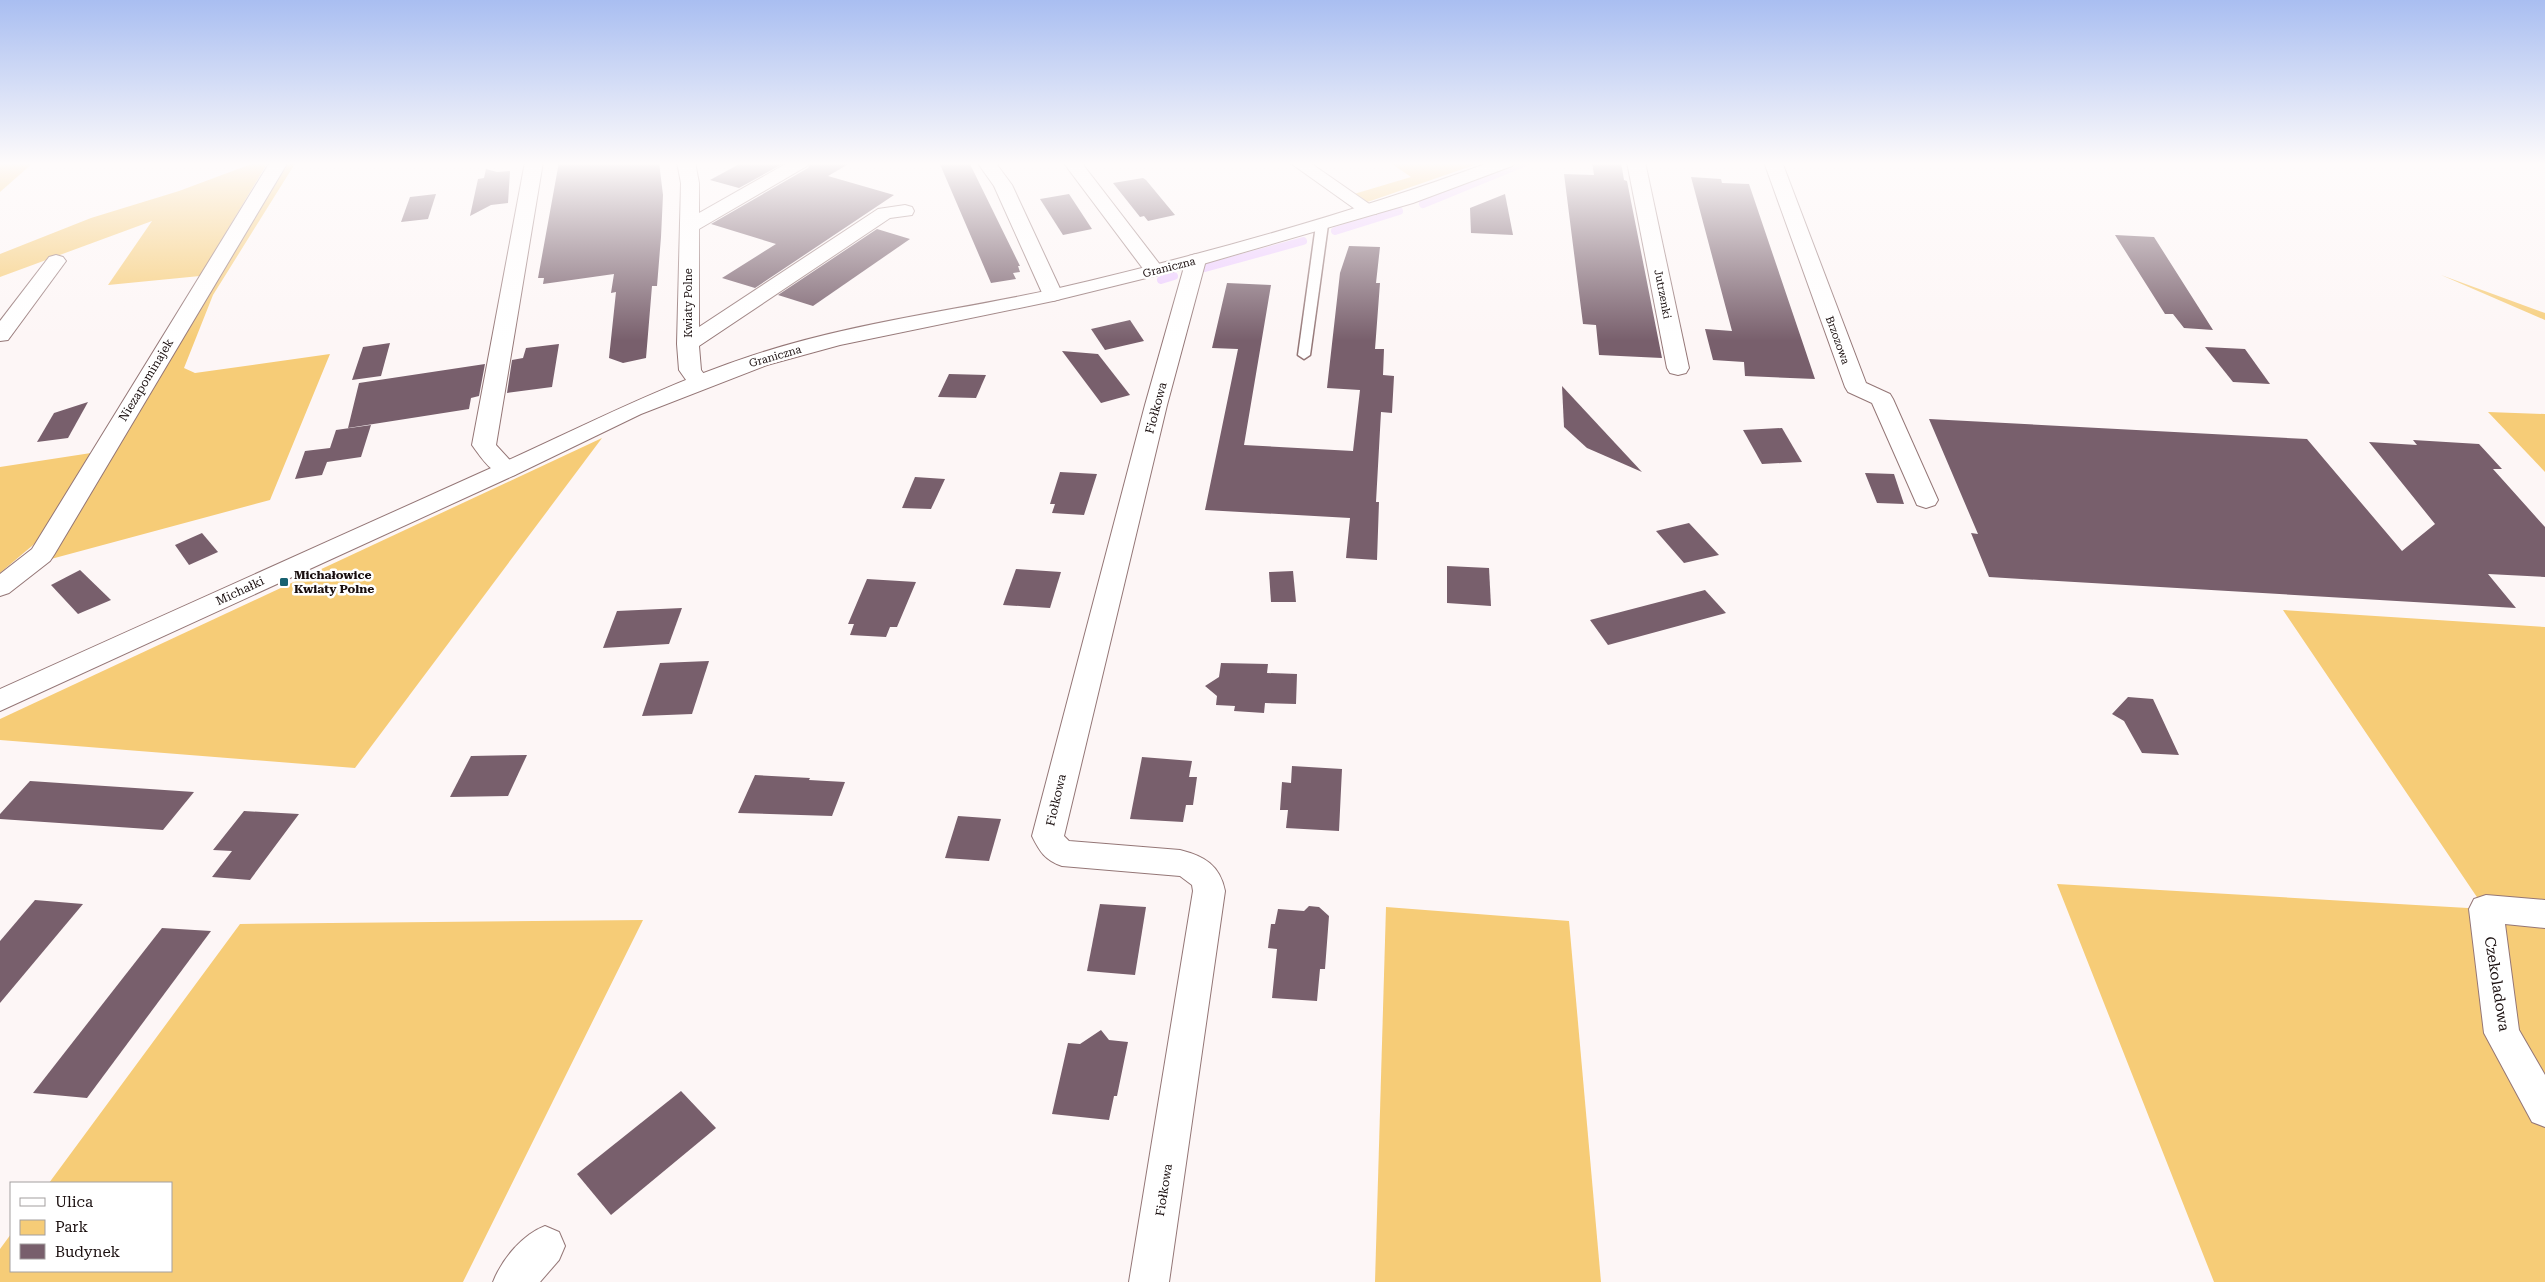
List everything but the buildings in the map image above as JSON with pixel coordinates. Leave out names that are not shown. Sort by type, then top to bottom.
[{"type":"street","name":"Niezapominajek","points":[[0,586],[41,555],[243,222]]},
{"type":"street","points":[[507,470],[493,457],[484,444],[523,222]]},
{"type":"street","name":"Kwiaty Polne","points":[[689,222],[688,344],[690,370],[700,382]]},
{"type":"street","points":[[689,227],[698,222]]},
{"type":"street","points":[[688,344],[872,222]]},
{"type":"street","points":[[1020,222],[1053,295]]},
{"type":"street","points":[[1117,222],[1154,270]]},
{"type":"street","name":"Graniczna","points":[[507,470],[634,409],[759,360],[837,339],[1053,295],[1196,260],[1332,222]]},
{"type":"street","name":"Jutrzenki","points":[[1648,222],[1678,368]]},
{"type":"street","name":"Brzozowa","points":[[1795,222],[1856,387],[1882,399],[1926,500]]},
{"type":"street","name":"Fiołkowa","points":[[1149,1282],[1209,891],[1208,880],[1194,866],[1062,853],[1053,846],[1048,836],[1156,405],[1196,260]]},
{"type":"street","points":[[0,336],[56,261]]},
{"type":"street","name":"Michałki","points":[[0,701],[507,470]]},
{"type":"street","name":"Czekoladowa","points":[[2545,914],[2486,909],[2502,1033],[2545,1110]]},
{"type":"street","points":[[513,1282],[545,1246]]},
{"type":"lane","points":[[1304,355],[1322,225]]},
{"type":"green space","points":[[81,222],[150,222],[0,277],[0,254]]},
{"type":"green space","points":[[151,222],[232,222],[200,276],[108,285]]},
{"type":"green space","points":[[249,222],[259,222],[213,295],[184,368],[195,373],[330,354],[270,500],[51,559]]},
{"type":"green space","points":[[2441,275],[2545,313],[2545,320]]},
{"type":"green space","points":[[2488,412],[2545,414],[2545,472]]},
{"type":"green space","points":[[602,438],[355,768],[0,740],[0,719]]},
{"type":"green space","points":[[91,453],[82,473],[39,540],[0,573],[0,467]]},
{"type":"green space","points":[[2283,610],[2545,627],[2545,1282],[2214,1282],[2057,884],[2485,909]]},
{"type":"green space","points":[[1386,907],[1569,921],[1601,1282],[1375,1282]]},
{"type":"green space","points":[[643,920],[463,1282],[0,1282],[0,1249],[10,1235],[10,1272],[172,1272],[172,1182],[50,1182],[240,924]]},
{"type":"waterway","points":[[1335,231],[1364,222]]},
{"type":"waterway","points":[[1205,268],[1303,241]]},
{"type":"waterway","points":[[1161,280],[1174,276]]},
{"type":"place","name":"Michałowice Kwiaty Polne","points":[[284,582]]}]
